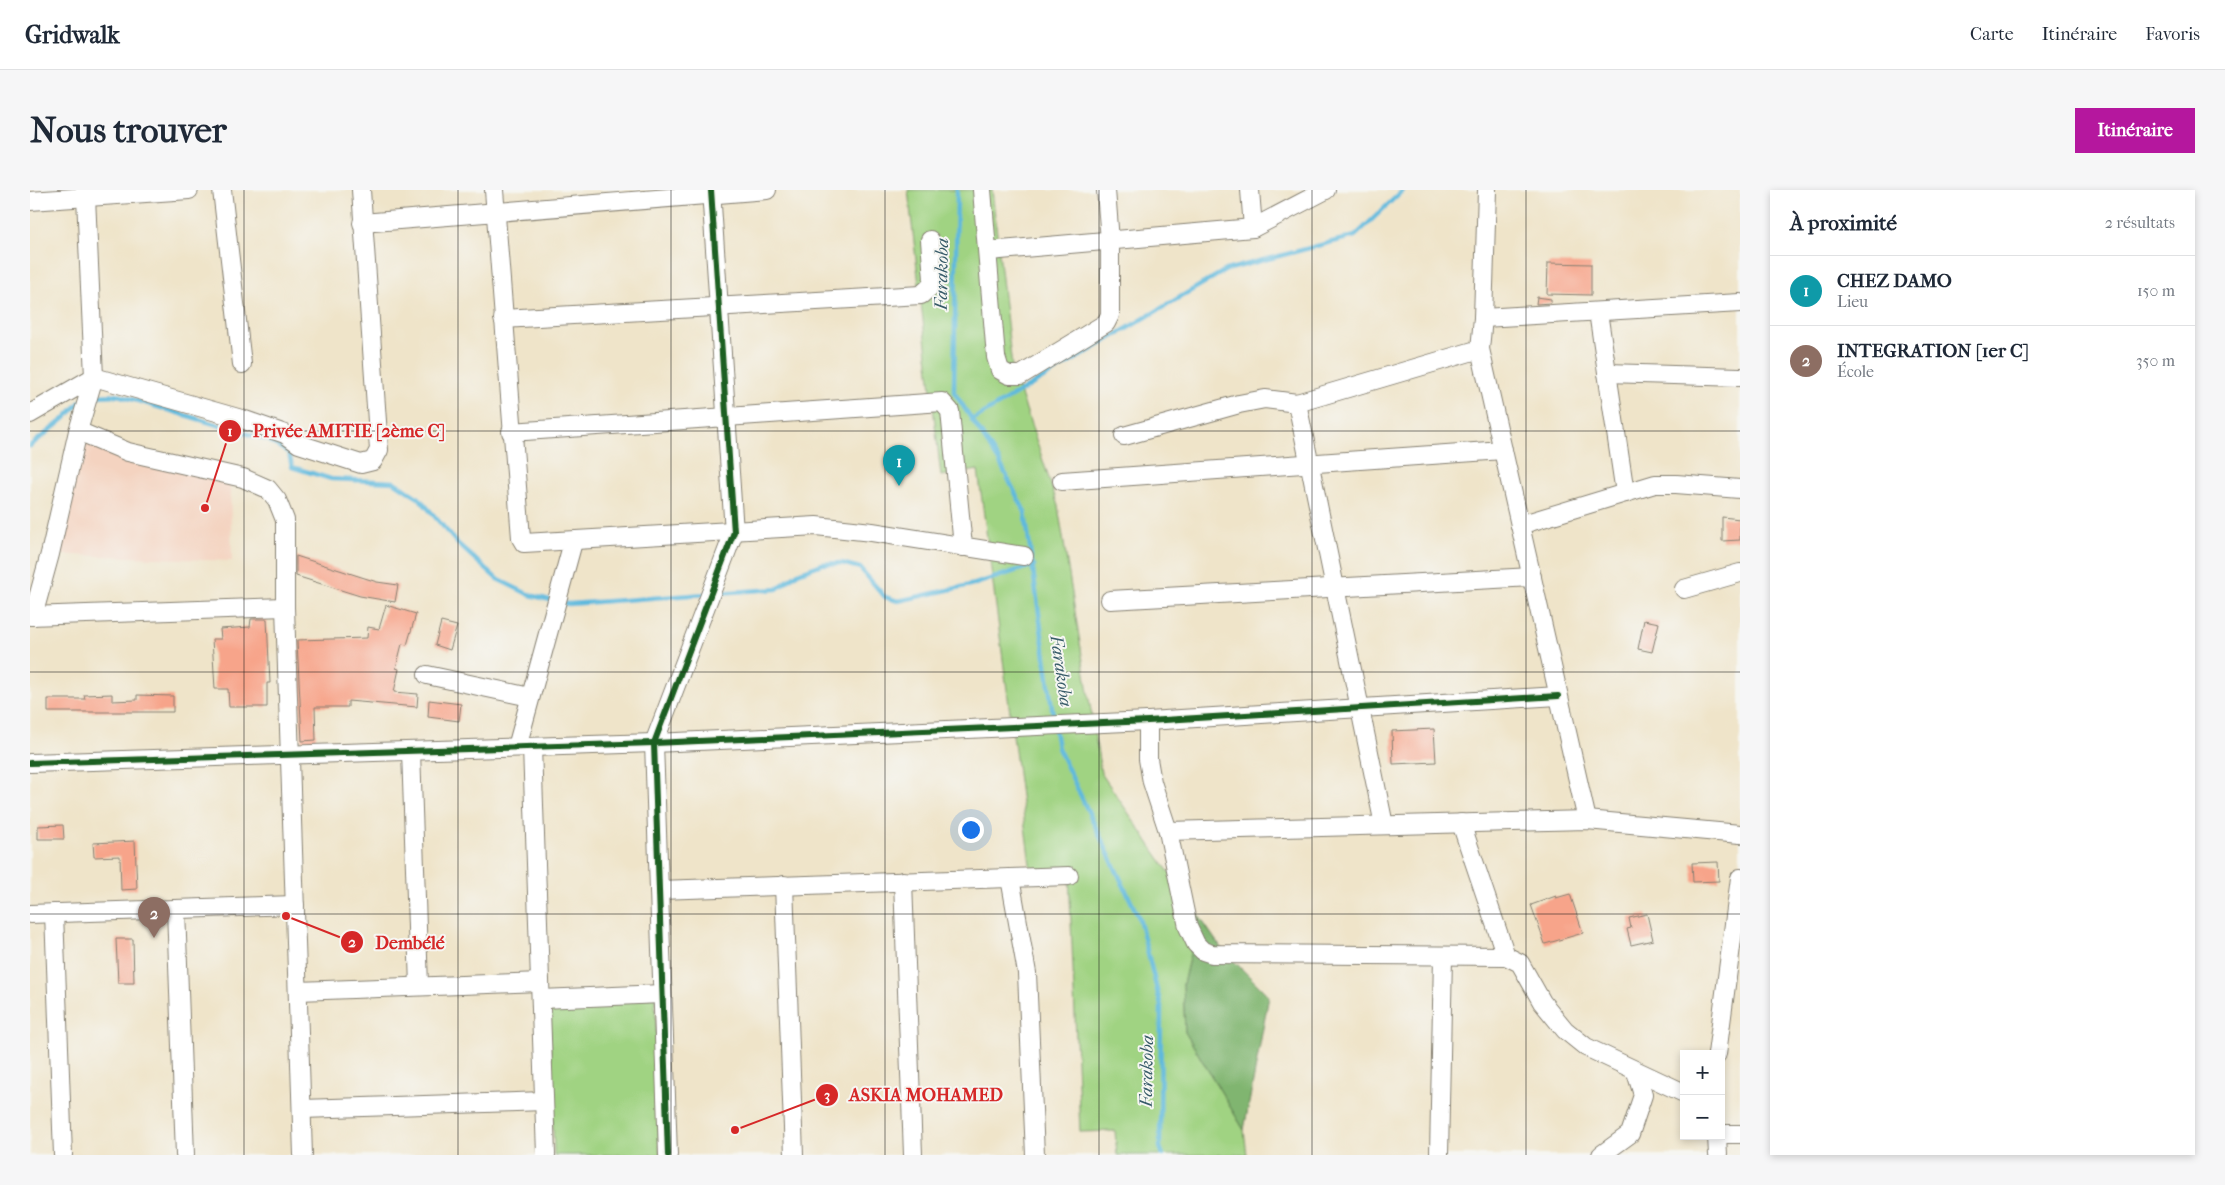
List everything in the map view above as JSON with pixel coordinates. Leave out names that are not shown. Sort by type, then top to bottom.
[{"type":"street","points":[[30,201],[65,194],[86,197],[189,190]]},
{"type":"street","points":[[222,190],[242,364]]},
{"type":"street","points":[[30,414],[92,385],[245,420],[285,434],[299,444],[361,464],[373,461],[379,450],[361,190]]},
{"type":"street","points":[[494,190],[511,432],[524,543],[572,542],[816,526],[872,532],[1024,556]]},
{"type":"street","points":[[362,223],[711,192],[767,190]]},
{"type":"street","points":[[982,190],[989,251],[996,357],[1000,370],[1009,375],[1021,375],[1106,323],[1112,306],[1106,190]]},
{"type":"street","points":[[1250,190],[1253,228]]},
{"type":"street","points":[[989,251],[1253,228],[1326,190]]},
{"type":"street","points":[[1487,190],[1483,318],[1480,349],[1587,820]]},
{"type":"street","points":[[668,1155],[654,742],[734,532],[711,192]]},
{"type":"street","points":[[86,197],[92,385],[78,431],[50,554],[31,616],[284,607]]},
{"type":"street","points":[[503,320],[920,295],[930,287],[933,279],[930,240]]},
{"type":"street","points":[[1483,318],[1740,303]]},
{"type":"street","points":[[1598,312],[1625,494]]},
{"type":"street","points":[[1124,436],[1239,404],[1265,399],[1296,403],[1480,349]]},
{"type":"street","points":[[1607,373],[1740,376]]},
{"type":"street","points":[[511,432],[942,402],[950,411],[963,547]]},
{"type":"street","points":[[1296,403],[1384,825]]},
{"type":"street","points":[[78,431],[128,452],[243,478],[268,489],[277,500],[285,520],[284,607],[303,1155]]},
{"type":"street","points":[[1062,481],[1503,450]]},
{"type":"street","points":[[1520,525],[1656,484],[1740,489]]},
{"type":"street","points":[[546,1155],[541,991],[524,747],[530,697],[572,542]]},
{"type":"street","points":[[1684,589],[1740,573]]},
{"type":"street","points":[[1110,600],[1532,577]]},
{"type":"street","points":[[427,675],[530,697]]},
{"type":"street","points":[[30,763],[524,747],[1038,726],[1558,696]]},
{"type":"street","points":[[1148,721],[1151,774],[1168,830],[1188,927],[1196,944],[1203,951],[1212,954],[1506,956],[1520,963],[1542,1002],[1565,1030],[1586,1047],[1680,1091]]},
{"type":"street","points":[[411,750],[419,986]]},
{"type":"street","points":[[1168,830],[1587,820],[1740,834]]},
{"type":"street","points":[[1461,823],[1506,956]]},
{"type":"street","points":[[659,890],[1069,876]]},
{"type":"street","points":[[1010,878],[1027,973],[1035,1155]]},
{"type":"street","points":[[1717,1050],[1740,878]]},
{"type":"street","points":[[903,881],[912,1155]]},
{"type":"street","points":[[784,886],[794,1155]]},
{"type":"street","points":[[30,914],[295,905]]},
{"type":"street","points":[[176,909],[185,1155]]},
{"type":"street","points":[[54,913],[63,1155]]},
{"type":"street","points":[[1439,1155],[1443,956]]},
{"type":"street","points":[[298,991],[419,986],[662,994]]},
{"type":"street","points":[[1601,1155],[1630,1134],[1643,1095],[1636,1072]]},
{"type":"street","points":[[302,1109],[544,1101]]},
{"type":"street","points":[[1725,1134],[1740,1134]]},
{"type":"street","points":[[1717,1140],[1718,1155]]},
{"type":"shaded area","points":[[79,438],[230,481],[232,561],[50,554]]},
{"type":"green space","points":[[908,190],[992,190],[1012,367],[1058,506],[1101,773],[1199,916],[1183,984],[1185,1032],[1244,1130],[1247,1155],[1117,1155],[1115,1131],[1080,1132],[1069,875],[1031,872],[978,470],[941,476]]},
{"type":"green space","points":[[1199,916],[1221,948],[1269,996],[1244,1130],[1185,1032],[1183,984]]},
{"type":"green space","points":[[655,996],[660,1155],[554,1155],[549,1000]]},
{"type":"building","points":[[1548,263],[1591,264],[1591,295],[1547,294]]},
{"type":"building","points":[[1537,297],[1551,299],[1551,303],[1536,304]]},
{"type":"building","points":[[1722,517],[1740,519],[1740,540],[1722,541]]},
{"type":"building","points":[[296,556],[377,582],[398,585],[395,602],[360,596],[296,576]]},
{"type":"building","points":[[386,605],[416,614],[407,645],[402,644],[396,668],[399,669],[394,692],[418,694],[417,707],[348,701],[348,707],[315,707],[316,740],[302,741],[297,640],[367,638],[368,627],[379,629]]},
{"type":"building","points":[[251,619],[267,619],[270,683],[267,683],[267,707],[229,707],[228,689],[215,689],[212,639],[221,639],[220,629],[250,627]]},
{"type":"building","points":[[1644,620],[1659,623],[1652,652],[1638,649]]},
{"type":"building","points":[[441,622],[457,626],[450,650],[435,645]]},
{"type":"building","points":[[112,694],[112,701],[137,700],[137,695],[173,696],[173,712],[48,712],[48,699],[85,699],[84,695]]},
{"type":"building","points":[[429,700],[461,704],[459,721],[428,717]]},
{"type":"building","points":[[1434,729],[1436,762],[1393,764],[1392,731]]},
{"type":"building","points":[[63,825],[64,839],[38,839],[38,826]]},
{"type":"building","points":[[135,841],[137,889],[121,890],[120,856],[94,857],[93,843]]},
{"type":"building","points":[[1718,862],[1719,881],[1693,882],[1692,863]]},
{"type":"building","points":[[1570,894],[1583,933],[1545,944],[1531,905],[1556,896],[1556,898]]},
{"type":"building","points":[[1647,914],[1653,940],[1631,945],[1627,929],[1631,928],[1629,918]]},
{"type":"building","points":[[116,939],[133,939],[134,983],[118,983]]},
{"type":"waterway","name":"Farakoba","points":[[957,190],[954,392],[999,461],[1025,512],[1054,722]]},
{"type":"waterway","points":[[972,420],[1226,270],[1355,236],[1403,190]]},
{"type":"waterway","points":[[93,396],[118,395],[268,440],[289,453],[292,467],[331,479],[394,482],[420,499],[457,543],[497,579],[530,595],[554,601]]},
{"type":"waterway","points":[[30,446],[64,419],[80,402]]},
{"type":"waterway","points":[[716,593],[777,589],[798,573],[822,564],[841,563],[860,568],[885,597],[898,601],[975,584],[1034,565]]},
{"type":"waterway","points":[[561,603],[706,594]]},
{"type":"waterway","name":"Farakoba","points":[[1055,730],[1058,748],[1139,918],[1161,1006],[1160,1147],[1163,1155]]},
{"type":"cycle path","points":[[668,1155],[654,743],[734,532],[711,190]]},
{"type":"cycle path","points":[[30,763],[654,743],[1148,721],[1558,696]]},
{"type":"place","name":"CHEZ DAMO","points":[[899,486]]},
{"type":"place","name":"Privée AMITIE [2ème C]","points":[[205,508]]},
{"type":"place","name":"Dembélé","points":[[286,916]]},
{"type":"place","name":"INTEGRATION [1er C]","points":[[154,938]]},
{"type":"place","name":"ASKIA MOHAMED","points":[[735,1130]]}]
